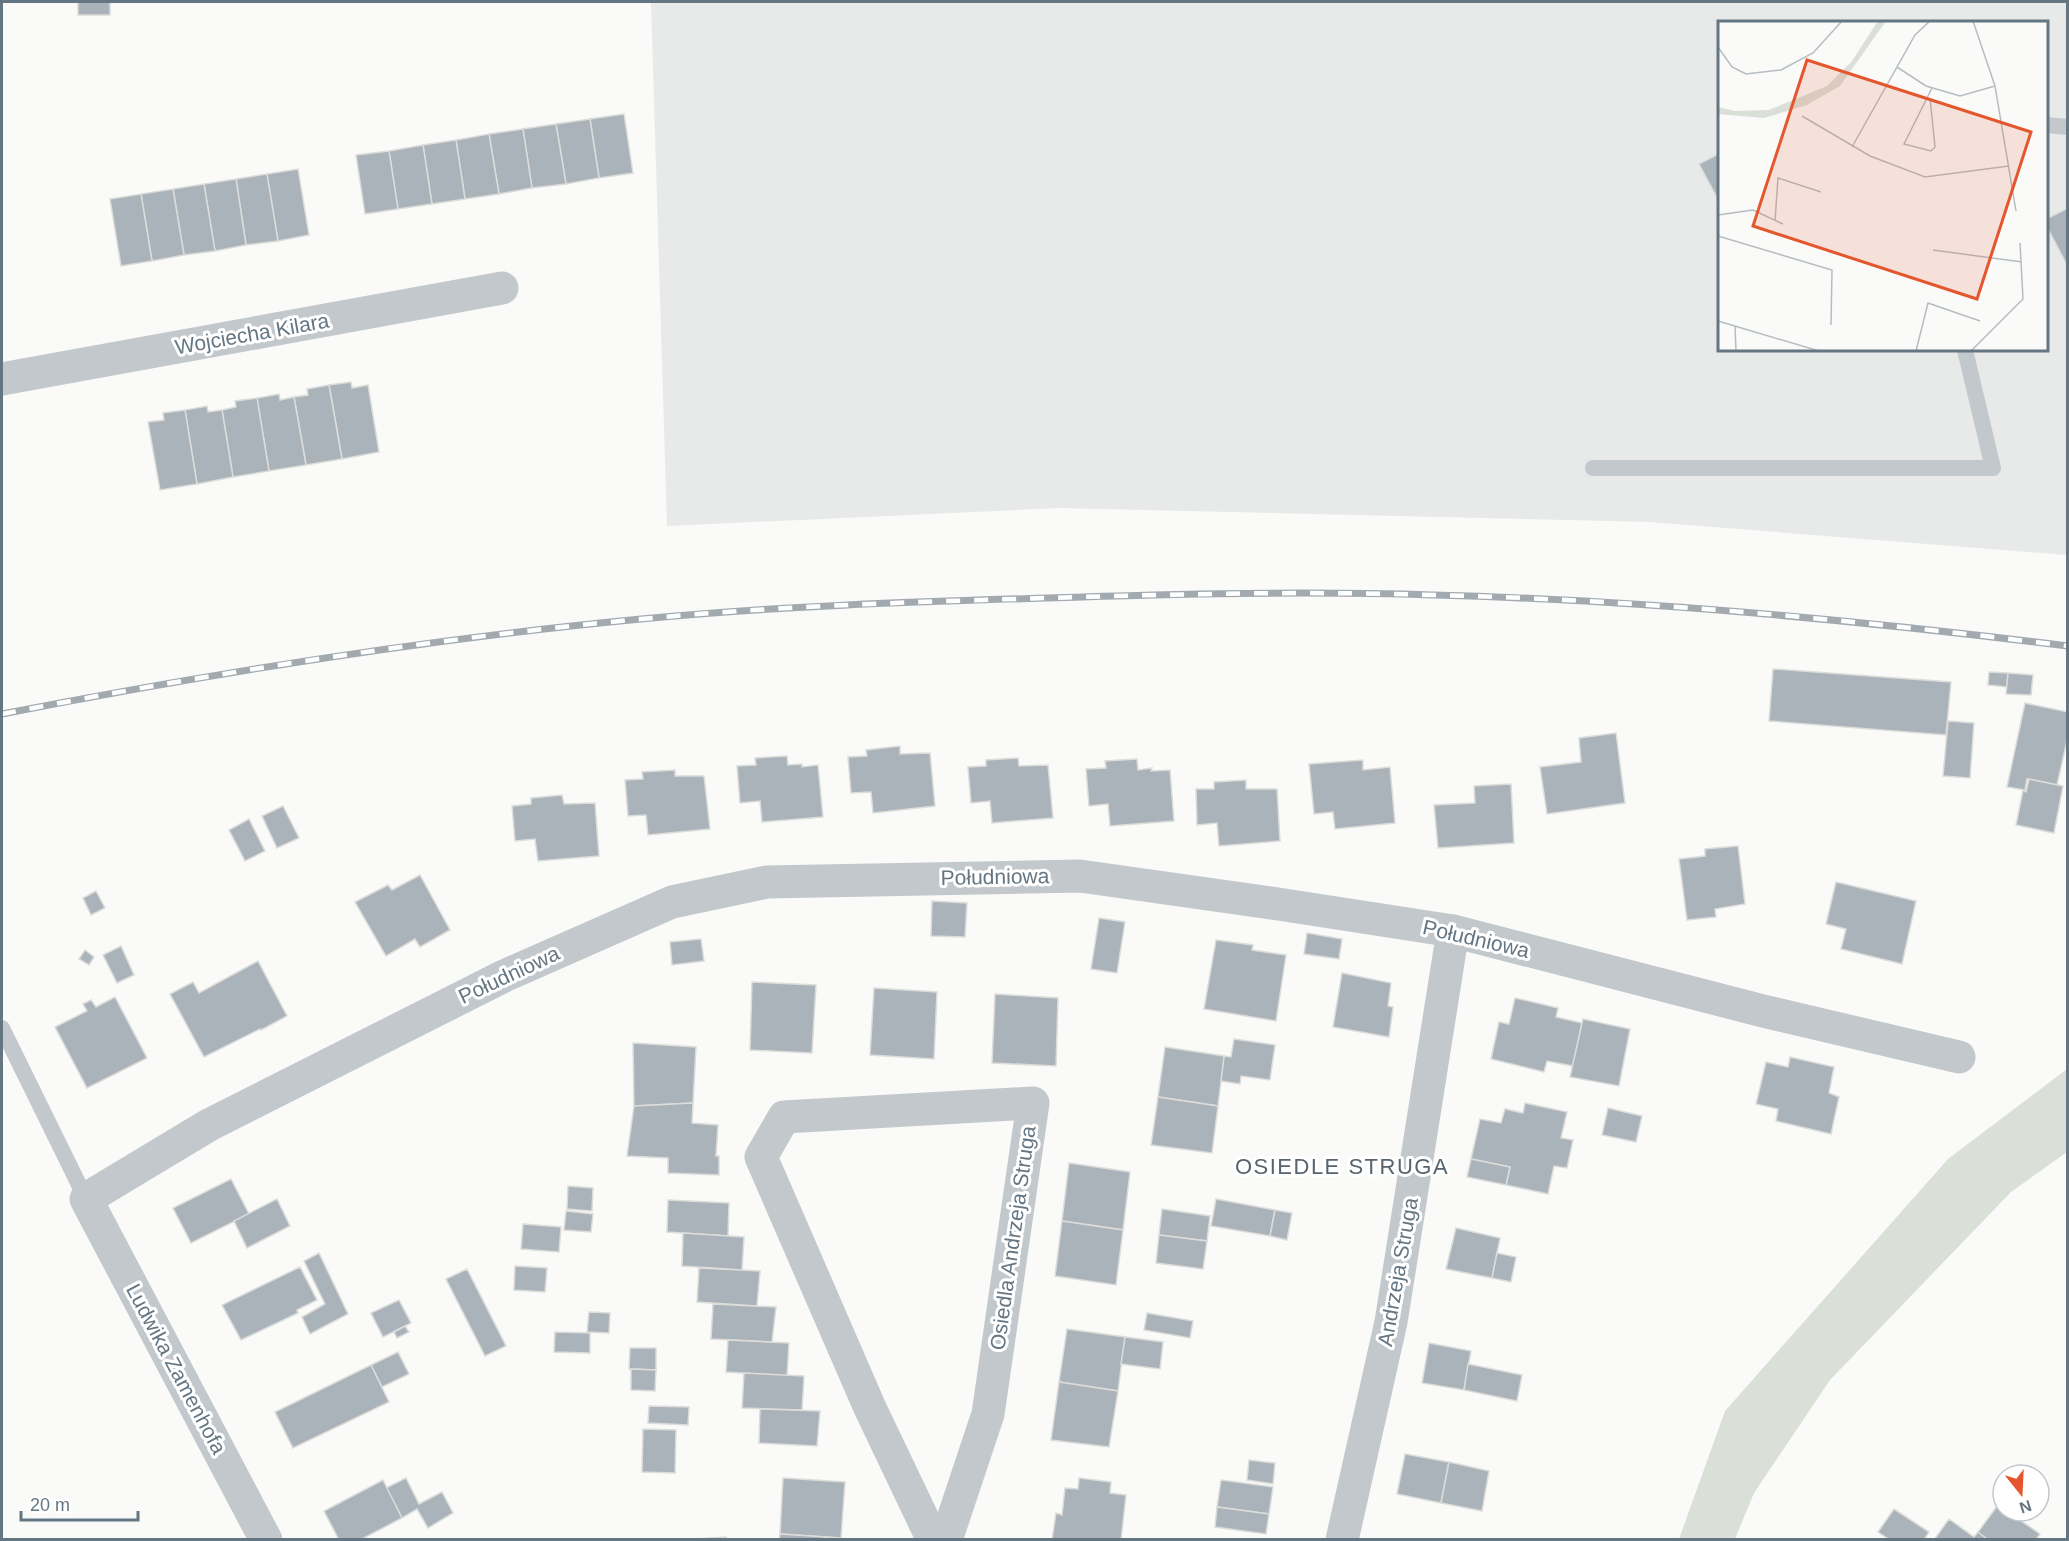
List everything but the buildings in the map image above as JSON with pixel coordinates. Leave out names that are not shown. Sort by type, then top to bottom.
[{"type":"street","name":"Wojciecha Kilara","points":[[2,380],[502,288]]},
{"type":"street","name":"Południowa","points":[[86,1199],[209,1125],[504,976],[672,902],[767,882],[1080,876],[1453,931],[1763,1011],[1959,1057]]},
{"type":"street","name":"Andrzeja Struga","points":[[1342,1539],[1391,1322],[1453,931]]},
{"type":"street","name":"Osiedla Andrzeja Struga","points":[[933,1539],[870,1408],[761,1157],[784,1117],[1033,1103],[988,1414],[946,1539]]},
{"type":"street","name":"Ludwika Zamenhofa","points":[[86,1199],[266,1539]]},
{"type":"lane","points":[[2048,125],[2067,127]]},
{"type":"lane","points":[[1593,468],[1993,468],[1965,351]]},
{"type":"lane","points":[[2,1028],[86,1199]]},
{"type":"shaded area","points":[[651,2],[2067,2],[2067,555],[1649,522],[1059,508],[667,526]]},
{"type":"shaded area","points":[[2067,1069],[2067,1152],[2011,1192],[1830,1380],[1754,1493],[1735,1539],[1679,1539],[1725,1411],[1948,1159]]},
{"type":"railway","points":[[2,714],[240,671],[400,647],[561,627],[793,608],[946,601],[1289,593],[1592,601],[1910,628],[2068,646]]},
{"type":"district","name":"OSIEDLE STRUGA","points":[[1342,1166]]}]
